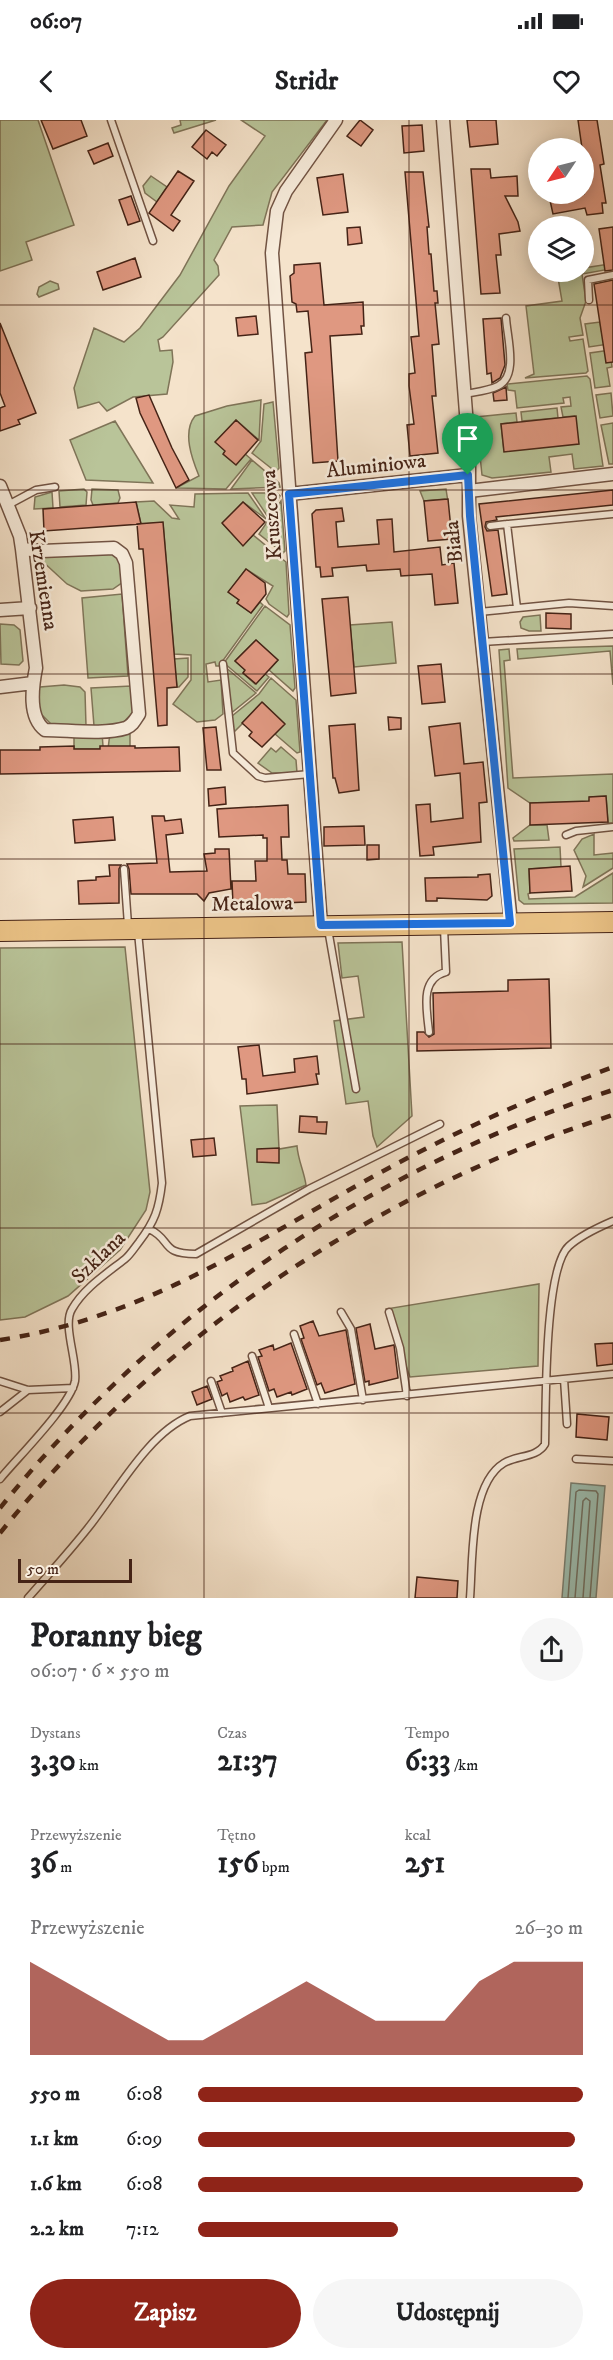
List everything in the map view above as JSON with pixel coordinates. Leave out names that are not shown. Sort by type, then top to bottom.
[{"type":"main road","name":"Metalowa","points":[[0,931],[613,922]]},
{"type":"street","name":"Kruszcowa","points":[[324,925],[310,774],[272,253],[277,210],[286,191],[336,120]]},
{"type":"street","name":"Biała","points":[[443,120],[469,451],[468,491],[510,923]]},
{"type":"street","points":[[468,491],[613,474]]},
{"type":"street","name":"Aluminiowa","points":[[289,494],[468,475]]},
{"type":"street","name":"Krzemienna","points":[[0,486],[20,536],[22,549],[36,668],[33,683],[35,718],[45,730],[126,728],[134,723],[139,714],[126,563],[122,554],[114,548],[42,551],[22,549]]},
{"type":"street","points":[[0,610],[30,608]]},
{"type":"street","points":[[0,687],[33,683]]},
{"type":"lane","points":[[111,120],[153,241]]},
{"type":"lane","points":[[589,300],[588,280],[613,275]]},
{"type":"lane","points":[[464,395],[496,387],[507,377],[510,368],[506,318]]},
{"type":"lane","points":[[8,505],[36,490],[55,487]]},
{"type":"lane","points":[[490,526],[613,514]]},
{"type":"lane","points":[[507,524],[518,608]]},
{"type":"lane","points":[[479,612],[569,603],[613,606]]},
{"type":"lane","points":[[483,642],[613,634]]},
{"type":"lane","points":[[223,664],[232,753],[258,776],[265,778],[310,774]]},
{"type":"lane","points":[[566,835],[576,831],[613,827]]},
{"type":"lane","name":"Szklana","points":[[0,1479],[62,1407],[73,1388],[75,1360],[69,1326],[70,1312],[101,1277],[127,1258],[149,1229],[159,1207],[162,1183],[139,954],[124,869]]},
{"type":"lane","points":[[429,1032],[427,1003],[429,983],[433,978],[446,972],[444,924]]},
{"type":"lane","points":[[324,925],[356,1089]]},
{"type":"lane","points":[[149,1229],[155,1231],[172,1251],[180,1254],[196,1254],[309,1189],[440,1124]]},
{"type":"lane","points":[[470,1598],[477,1503],[486,1482],[504,1463],[537,1452],[545,1444],[545,1381],[555,1273],[568,1246],[613,1221]]},
{"type":"lane","points":[[341,1312],[351,1329],[363,1400]]},
{"type":"lane","points":[[389,1312],[400,1348],[407,1396]]},
{"type":"lane","points":[[294,1334],[318,1404]]},
{"type":"lane","points":[[252,1356],[269,1408]]},
{"type":"lane","points":[[28,1598],[88,1528],[165,1430],[190,1416],[613,1374]]},
{"type":"lane","points":[[564,1379],[567,1424]]},
{"type":"lane","points":[[0,1380],[28,1390],[73,1388]]},
{"type":"lane","points":[[211,1381],[222,1413]]},
{"type":"lane","points":[[0,1412],[28,1390]]},
{"type":"lane","points":[[576,1459],[613,1461]]},
{"type":"shaded area","points":[[0,120],[38,120],[74,225],[26,242],[32,260],[0,271]]},
{"type":"shaded area","points":[[180,120],[216,120],[174,133],[172,128],[181,125]]},
{"type":"shaded area","points":[[241,120],[327,120],[272,192],[263,225],[232,227],[214,260],[218,266],[219,275],[158,340],[160,351],[172,350],[173,362],[167,394],[133,397],[107,411],[99,402],[78,408],[74,388],[94,328],[124,342],[140,328],[180,275],[229,186],[265,136]]},
{"type":"shaded area","points":[[151,176],[167,187],[157,202],[145,193],[143,186]]},
{"type":"shaded area","points":[[609,264],[610,269],[594,272],[594,266]]},
{"type":"shaded area","points":[[50,281],[58,284],[59,289],[39,297],[37,294],[39,287]]},
{"type":"shaded area","points":[[559,282],[583,282],[586,301],[580,318],[583,335],[569,337],[570,341],[583,339],[588,371],[525,378],[534,374],[526,306],[562,301]]},
{"type":"shaded area","points":[[600,322],[602,334],[609,344],[589,347],[585,324]]},
{"type":"shaded area","points":[[610,350],[612,367],[607,368],[610,386],[595,388],[590,353]]},
{"type":"shaded area","points":[[587,376],[590,379],[603,466],[574,469],[572,454],[549,457],[551,472],[492,478],[482,475],[476,417],[516,413],[517,422],[501,424],[504,451],[575,416],[563,417],[561,407],[571,406],[570,397],[563,398],[564,403],[517,408],[515,391],[508,390],[507,384]]},
{"type":"shaded area","points":[[611,393],[613,416],[600,418],[596,395]]},
{"type":"shaded area","points":[[261,400],[259,440],[236,420],[216,442],[245,454],[251,459],[226,489],[176,488],[199,476],[191,454],[189,438],[191,422],[195,416],[227,406]]},
{"type":"shaded area","points":[[273,402],[279,468],[276,472],[252,453],[261,441],[264,404]]},
{"type":"shaded area","points":[[557,408],[558,418],[522,421],[521,412]]},
{"type":"shaded area","points":[[115,421],[153,483],[86,480],[70,440]]},
{"type":"shaded area","points":[[613,423],[613,464],[609,464],[601,425]]},
{"type":"shaded area","points":[[252,460],[279,483],[280,487],[231,489]]},
{"type":"shaded area","points":[[84,489],[87,492],[86,505],[60,507],[59,491]]},
{"type":"shaded area","points":[[92,489],[118,490],[120,498],[118,503],[93,505]]},
{"type":"shaded area","points":[[446,489],[448,502],[445,499],[424,501],[420,491]]},
{"type":"shaded area","points":[[52,492],[53,508],[34,509],[35,497]]},
{"type":"shaded area","points":[[248,493],[266,519],[243,502],[223,524],[243,545],[253,535],[286,562],[289,614],[287,617],[269,604],[266,599],[273,586],[246,569],[229,592],[239,600],[237,603],[251,613],[260,602],[263,605],[219,666],[216,666],[215,662],[206,664],[208,682],[221,680],[223,714],[215,720],[197,722],[173,704],[191,680],[191,655],[174,654],[163,523],[141,524],[136,502],[154,501],[172,518],[179,519],[170,505],[194,507],[195,494]]},
{"type":"shaded area","points":[[252,493],[277,493],[280,496],[268,517]]},
{"type":"shaded area","points":[[281,501],[285,551],[283,553],[259,534]]},
{"type":"shaded area","points":[[113,553],[122,563],[123,582],[113,589],[81,591],[67,584],[40,559],[41,556]]},
{"type":"shaded area","points":[[122,594],[128,676],[88,678],[82,598]]},
{"type":"shaded area","points":[[265,606],[290,625],[295,688],[293,691],[269,670],[278,660],[256,640],[235,661],[245,670],[243,673],[255,684],[265,674],[269,677],[257,691],[224,663]]},
{"type":"shaded area","points":[[540,615],[541,631],[521,628],[520,622],[523,617]]},
{"type":"shaded area","points":[[392,622],[396,663],[354,667],[350,625]]},
{"type":"shaded area","points":[[0,624],[14,625],[20,630],[23,661],[19,665],[1,664]]},
{"type":"shaded area","points":[[613,646],[613,685],[610,651],[518,659],[517,649]]},
{"type":"shaded area","points":[[509,649],[510,660],[504,661],[513,778],[613,774],[613,823],[608,823],[606,796],[590,797],[589,802],[530,803],[508,788],[499,650]]},
{"type":"shaded area","points":[[188,658],[188,677],[177,687],[174,659]]},
{"type":"shaded area","points":[[224,666],[256,693],[230,714]]},
{"type":"shaded area","points":[[271,678],[296,700],[300,752],[297,753],[275,734],[284,723],[263,703],[233,733],[232,716],[259,694]]},
{"type":"shaded area","points":[[64,685],[80,687],[85,692],[86,726],[51,724],[39,712],[37,690],[40,687]]},
{"type":"shaded area","points":[[131,686],[134,711],[121,725],[94,726],[91,688]]},
{"type":"shaded area","points":[[102,733],[103,746],[100,749],[74,749],[74,734]]},
{"type":"shaded area","points":[[110,733],[130,734],[130,746],[108,749]]},
{"type":"shaded area","points":[[281,747],[296,760],[297,773],[272,773],[258,763],[271,748],[276,752]]},
{"type":"shaded area","points":[[530,825],[547,825],[549,840],[514,841],[513,838]]},
{"type":"shaded area","points":[[594,834],[594,855],[613,853],[613,868],[583,887],[586,876],[574,850],[582,839]]},
{"type":"shaded area","points":[[560,847],[561,867],[529,869],[529,899],[575,897],[613,873],[613,903],[524,904],[519,900],[514,849]]},
{"type":"shaded area","points":[[402,942],[412,1116],[377,1147],[373,1136],[368,1101],[346,1104],[334,1021],[364,1017],[358,976],[342,978],[338,943]]},
{"type":"shaded area","points":[[125,947],[150,1192],[146,1210],[120,1250],[68,1296],[25,1317],[0,1320],[0,948]]},
{"type":"shaded area","points":[[277,1105],[279,1149],[297,1146],[306,1185],[266,1203],[252,1205],[240,1106]]},
{"type":"shaded area","points":[[539,1284],[538,1366],[410,1377],[386,1309]]},
{"type":"water","points":[[571,1483],[605,1486],[596,1598],[562,1598]]},
{"type":"building","points":[[41,120],[81,120],[87,136],[53,149]]},
{"type":"building","points":[[360,120],[373,130],[361,146],[347,136]]},
{"type":"building","points":[[467,120],[496,120],[498,144],[470,147]]},
{"type":"building","points":[[578,120],[597,120],[604,164],[600,165],[606,203],[602,203],[603,213],[587,215],[585,208],[553,214],[551,204],[594,204],[594,138],[581,138]]},
{"type":"building","points":[[422,125],[424,151],[404,153],[402,126]]},
{"type":"building","points":[[206,130],[226,145],[217,156],[212,152],[207,159],[192,147]]},
{"type":"building","points":[[108,143],[113,156],[94,164],[88,151]]},
{"type":"building","points":[[471,169],[490,169],[491,178],[517,176],[518,196],[505,196],[520,231],[499,234],[501,255],[496,255],[500,293],[481,294]]},
{"type":"building","points":[[178,171],[194,181],[171,215],[180,221],[173,231],[149,213]]},
{"type":"building","points":[[405,172],[423,172],[429,227],[427,227],[429,254],[431,254],[434,291],[437,291],[438,303],[435,303],[439,344],[432,345],[436,396],[432,396],[438,453],[410,456],[407,425],[414,424],[409,374],[415,373],[411,337],[419,336]]},
{"type":"building","points":[[343,174],[348,212],[323,215],[317,178]]},
{"type":"building","points":[[131,196],[140,221],[128,225],[119,200]]},
{"type":"building","points":[[360,227],[362,243],[348,245],[347,228]]},
{"type":"building","points":[[613,227],[613,270],[605,271],[599,229]]},
{"type":"building","points":[[135,258],[141,277],[103,290],[97,272]]},
{"type":"building","points":[[320,263],[324,305],[363,302],[364,326],[361,326],[362,334],[330,336],[338,461],[313,463],[305,353],[312,352],[308,311],[297,312],[296,304],[292,302],[290,276],[294,273],[294,265]]},
{"type":"building","points":[[613,280],[613,362],[606,363],[594,284]]},
{"type":"building","points":[[256,316],[258,334],[238,336],[236,318]]},
{"type":"building","points":[[501,318],[505,365],[500,378],[492,383],[491,373],[487,374],[483,319]]},
{"type":"building","points":[[0,323],[36,413],[18,420],[20,424],[0,431],[0,408],[5,406],[0,393]]},
{"type":"building","points":[[506,387],[507,400],[494,401],[493,393]]},
{"type":"building","points":[[149,395],[189,480],[176,488],[140,413],[136,398]]},
{"type":"building","points":[[576,416],[579,444],[504,452],[501,424]]},
{"type":"building","points":[[236,420],[258,440],[236,465],[223,454],[225,451],[215,442]]},
{"type":"building","points":[[613,490],[613,505],[496,517],[497,520],[486,522],[487,531],[498,530],[507,594],[492,596],[479,504]]},
{"type":"building","points":[[448,499],[452,539],[428,541],[424,501]]},
{"type":"building","points":[[136,502],[141,524],[44,531],[43,509]]},
{"type":"building","points":[[243,502],[265,522],[243,546],[222,523]]},
{"type":"building","points":[[342,508],[344,521],[336,522],[338,547],[379,544],[377,520],[392,519],[394,552],[440,547],[442,565],[454,563],[458,603],[435,605],[432,574],[401,576],[400,569],[367,571],[366,565],[332,568],[333,576],[321,577],[320,567],[316,567],[312,514],[316,510]]},
{"type":"building","points":[[163,522],[177,687],[167,688],[167,725],[158,726],[143,549],[139,549],[137,524]]},
{"type":"building","points":[[246,569],[265,583],[266,594],[251,613],[237,603],[239,600],[228,592]]},
{"type":"building","points":[[348,597],[356,693],[331,696],[322,599]]},
{"type":"building","points":[[546,613],[571,614],[571,629],[546,628]]},
{"type":"building","points":[[256,640],[278,660],[256,684],[243,673],[245,670],[235,661]]},
{"type":"building","points":[[441,664],[445,702],[422,704],[418,666]]},
{"type":"building","points":[[262,702],[285,724],[262,747],[249,736],[252,732],[242,723]]},
{"type":"building","points":[[388,717],[401,718],[401,729],[389,730]]},
{"type":"building","points":[[460,723],[464,764],[483,762],[487,802],[479,803],[481,842],[433,847],[434,855],[420,856],[416,805],[430,804],[431,822],[463,818],[460,773],[435,776],[429,727]]},
{"type":"building","points":[[355,724],[359,790],[339,793],[335,778],[333,778],[329,726]]},
{"type":"building","points":[[216,727],[221,770],[207,770],[203,728]]},
{"type":"building","points":[[74,746],[74,749],[100,749],[100,746],[179,747],[180,771],[0,774],[0,750],[40,750],[40,747]]},
{"type":"building","points":[[225,787],[226,804],[209,806],[208,789]]},
{"type":"building","points":[[606,796],[608,822],[530,825],[530,803],[589,801],[589,797]]},
{"type":"building","points":[[288,805],[289,837],[281,837],[282,860],[287,860],[288,874],[305,874],[306,902],[233,905],[232,881],[256,881],[255,861],[267,861],[267,838],[263,838],[263,835],[219,837],[217,809]]},
{"type":"building","points":[[152,816],[164,816],[165,821],[181,819],[183,833],[166,835],[170,872],[207,871],[204,854],[215,853],[215,849],[229,849],[231,889],[209,893],[204,901],[197,894],[131,894],[127,864],[157,863]]},
{"type":"building","points":[[113,817],[115,840],[75,843],[73,820]]},
{"type":"building","points":[[364,826],[365,845],[324,846],[324,827]]},
{"type":"building","points":[[367,845],[379,845],[379,859],[367,860]]},
{"type":"building","points":[[109,865],[121,865],[119,903],[79,904],[78,881],[110,876]]},
{"type":"building","points":[[570,866],[572,891],[530,893],[529,869]]},
{"type":"building","points":[[490,874],[492,896],[487,900],[437,898],[437,901],[426,901],[425,878],[478,877],[478,875]]},
{"type":"building","points":[[549,979],[551,1048],[417,1051],[417,1032],[424,1032],[429,1037],[434,1034],[433,993],[508,991],[508,980]]},
{"type":"building","points":[[259,1045],[263,1076],[295,1072],[294,1059],[317,1056],[318,1084],[247,1094],[246,1079],[242,1079],[238,1047]]},
{"type":"building","points":[[300,1116],[317,1117],[317,1122],[327,1122],[326,1134],[299,1132]]},
{"type":"building","points":[[214,1138],[216,1155],[193,1157],[191,1140]]},
{"type":"building","points":[[279,1148],[279,1163],[257,1162],[257,1149]]},
{"type":"building","points":[[313,1321],[319,1336],[346,1330],[355,1384],[325,1393],[321,1383],[317,1385],[301,1339],[304,1338],[300,1326]]},
{"type":"building","points":[[370,1324],[375,1349],[394,1345],[398,1378],[369,1385],[369,1381],[365,1382],[356,1328]]},
{"type":"building","points":[[291,1343],[307,1389],[292,1395],[291,1392],[277,1397],[274,1389],[269,1391],[258,1357],[262,1356],[259,1350],[273,1345],[274,1350]]},
{"type":"building","points":[[613,1343],[613,1364],[597,1366],[595,1344]]},
{"type":"building","points":[[248,1361],[259,1395],[245,1400],[243,1397],[230,1402],[227,1393],[222,1396],[217,1382],[222,1380],[220,1376]]},
{"type":"building","points":[[207,1386],[212,1399],[197,1405],[192,1392]]},
{"type":"building","points":[[577,1414],[609,1417],[607,1440],[576,1437]]},
{"type":"building","points":[[417,1577],[458,1581],[457,1598],[415,1598]]},
{"type":"railway","points":[[0,1340],[51,1330],[99,1315],[190,1278],[425,1149],[518,1105],[613,1067]]},
{"type":"railway","points":[[0,1508],[62,1437],[129,1370],[200,1309],[276,1254],[356,1204],[439,1160],[525,1122],[613,1090]]},
{"type":"railway","points":[[0,1533],[62,1462],[129,1396],[201,1335],[276,1279],[355,1229],[438,1185],[524,1147],[613,1115]]},
{"type":"route","points":[[468,475],[470,516],[510,923],[321,925],[289,494],[468,475]]}]
